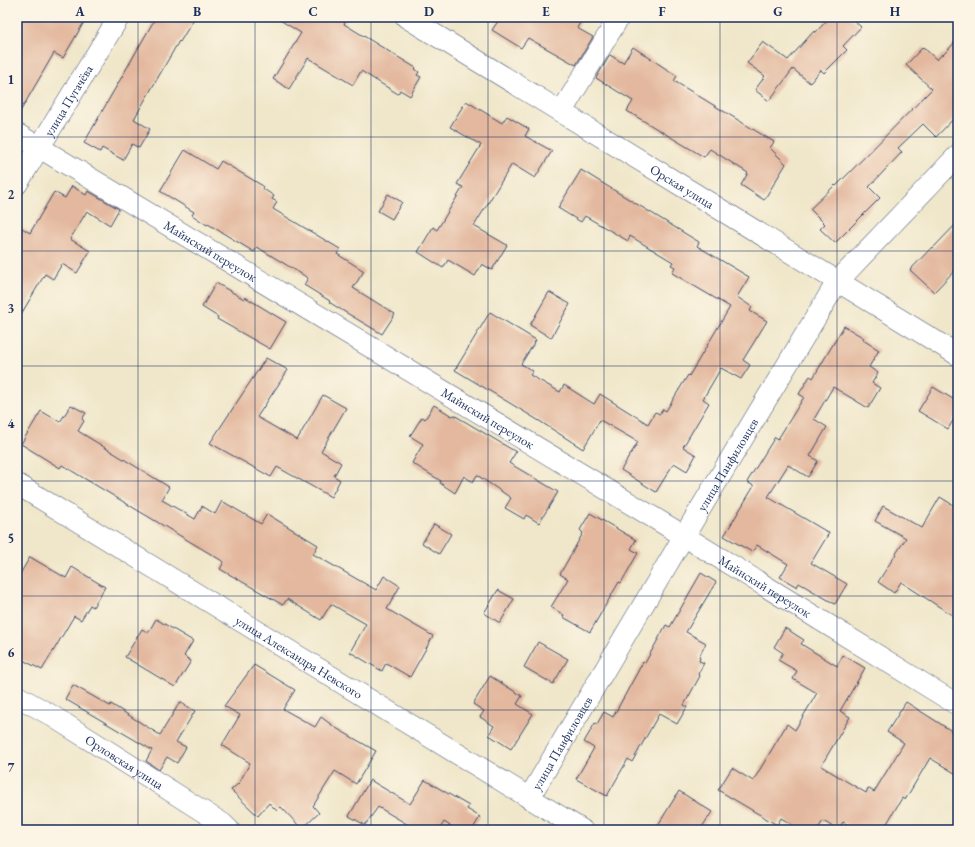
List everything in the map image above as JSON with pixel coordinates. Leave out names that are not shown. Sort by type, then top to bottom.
[{"type":"street","name":"улица Пугачёва","points":[[17,184],[119,17]]},
{"type":"street","name":"Орская улица","points":[[406,17],[958,355]]},
{"type":"street","points":[[562,112],[619,17]]},
{"type":"street","name":"Майнский переулок","points":[[17,134],[684,536],[958,705]]},
{"type":"street","name":"улица Панфиловцев","points":[[529,798],[837,282],[958,155]]},
{"type":"street","name":"улица Александра Невского","points":[[17,484],[582,830]]},
{"type":"street","name":"Орловская улица","points":[[17,696],[49,714],[223,824],[229,830]]},
{"type":"building","points":[[17,17],[87,17],[63,58],[54,53],[17,117]]},
{"type":"building","points":[[156,17],[195,17],[180,42],[179,41],[134,119],[150,129],[139,148],[132,144],[123,160],[102,148],[100,152],[84,143]]},
{"type":"building","points":[[275,17],[349,17],[344,24],[416,68],[415,69],[419,72],[417,75],[421,77],[410,96],[400,90],[398,94],[361,71],[353,85],[308,58],[289,89],[273,79],[301,33]]},
{"type":"building","points":[[501,17],[583,17],[577,28],[593,37],[576,65],[528,38],[521,48],[492,30]]},
{"type":"building","points":[[830,17],[850,17],[861,27],[843,46],[847,50],[824,73],[821,70],[810,83],[793,69],[769,101],[755,90],[765,76],[747,63],[763,42],[788,60],[814,31],[815,33]]},
{"type":"building","points":[[958,39],[958,114],[936,137],[923,124],[898,148],[902,152],[869,187],[880,198],[835,243],[820,229],[825,224],[810,209],[835,185],[836,186],[932,89],[906,65],[923,47],[937,60]]},
{"type":"building","points":[[633,47],[677,76],[674,81],[774,142],[770,148],[786,164],[764,200],[741,185],[748,173],[710,149],[704,157],[627,111],[633,101],[596,78],[610,55],[623,63]]},
{"type":"building","points":[[466,101],[502,123],[507,116],[529,129],[525,136],[552,151],[535,178],[512,164],[474,226],[507,245],[492,270],[482,264],[475,276],[448,260],[443,268],[418,252],[433,227],[437,230],[463,187],[457,184],[481,145],[450,127]]},
{"type":"building","points":[[185,150],[216,169],[221,161],[263,186],[262,188],[274,196],[272,199],[277,202],[273,209],[340,249],[337,254],[364,271],[353,288],[395,314],[382,334],[304,285],[308,278],[257,247],[254,252],[208,224],[207,225],[192,215],[194,212],[160,191]]},
{"type":"building","points":[[581,170],[699,242],[697,246],[749,277],[737,297],[752,307],[750,311],[767,321],[743,360],[750,365],[741,379],[721,368],[703,399],[709,403],[683,447],[696,455],[687,471],[674,463],[656,492],[621,470],[638,442],[600,420],[583,449],[455,370],[490,312],[536,340],[521,364],[533,371],[530,375],[560,392],[564,385],[594,404],[600,394],[648,424],[655,412],[660,414],[663,409],[666,411],[688,375],[689,376],[730,307],[672,273],[675,267],[671,265],[673,262],[630,236],[628,241],[585,216],[581,222],[558,208]]},
{"type":"building","points":[[72,186],[86,195],[88,191],[119,209],[110,225],[87,211],[70,239],[90,251],[77,273],[62,264],[53,279],[45,274],[17,321],[17,225],[30,233],[54,192],[65,198]]},
{"type":"building","points":[[388,194],[402,202],[392,219],[378,211]]},
{"type":"building","points":[[958,222],[958,267],[934,292],[910,270]]},
{"type":"building","points":[[216,283],[244,299],[245,297],[286,322],[270,349],[217,319],[218,317],[202,307]]},
{"type":"building","points":[[549,292],[570,304],[551,338],[530,325]]},
{"type":"building","points":[[844,326],[864,338],[863,340],[879,350],[869,367],[878,373],[872,383],[880,388],[868,408],[833,387],[814,419],[827,427],[810,456],[818,461],[808,477],[788,465],[768,497],[829,533],[811,563],[847,584],[835,604],[799,583],[797,587],[780,577],[788,564],[757,545],[752,552],[724,536],[754,486],[747,482],[775,437],[778,439],[804,397],[799,394],[810,376],[813,378]]},
{"type":"building","points":[[266,358],[288,370],[257,417],[297,440],[323,395],[346,408],[321,451],[341,463],[334,476],[340,480],[331,497],[277,467],[271,477],[210,443]]},
{"type":"building","points":[[933,387],[958,402],[958,412],[948,429],[918,411]]},
{"type":"building","points":[[71,405],[86,413],[82,419],[84,421],[78,431],[169,487],[162,500],[195,519],[202,506],[215,514],[222,501],[261,524],[267,514],[318,545],[313,554],[376,590],[384,576],[400,586],[387,609],[433,636],[410,677],[386,663],[382,671],[350,652],[366,624],[331,604],[321,620],[287,599],[283,605],[220,569],[224,562],[62,465],[60,468],[21,444],[41,411],[60,422]]},
{"type":"building","points":[[434,405],[452,416],[454,415],[516,452],[509,463],[558,492],[539,523],[526,515],[524,519],[505,508],[511,498],[477,475],[473,482],[464,476],[455,493],[440,483],[441,481],[412,463],[423,444],[410,436],[422,417],[425,419]]},
{"type":"building","points":[[940,497],[958,508],[958,619],[901,582],[894,593],[878,582],[906,538],[875,521],[883,506],[922,528]]},
{"type":"building","points":[[590,513],[636,540],[631,549],[638,553],[590,632],[563,617],[564,615],[551,607],[568,579],[560,574],[583,533],[580,530]]},
{"type":"building","points":[[434,524],[451,534],[439,554],[422,543]]},
{"type":"building","points":[[30,557],[66,578],[72,567],[105,587],[93,607],[90,605],[81,620],[74,616],[42,670],[17,657],[17,579]]},
{"type":"building","points":[[701,573],[716,582],[686,632],[706,643],[699,657],[699,661],[704,663],[698,674],[700,676],[684,705],[687,707],[677,724],[659,714],[632,762],[628,759],[607,796],[576,779],[594,748],[584,742],[595,723],[597,724],[604,712],[613,717],[643,662],[645,663],[666,625],[670,627]]},
{"type":"building","points":[[498,590],[514,599],[500,623],[484,613]]},
{"type":"building","points":[[156,619],[193,641],[184,656],[191,661],[175,687],[125,657],[142,629],[148,633]]},
{"type":"building","points":[[785,628],[804,640],[801,644],[837,666],[843,655],[865,668],[840,711],[850,717],[821,766],[866,793],[868,788],[874,792],[904,743],[887,732],[906,702],[958,735],[958,775],[930,758],[905,800],[902,798],[883,830],[856,830],[843,822],[838,830],[823,821],[817,830],[801,830],[781,818],[777,825],[718,790],[732,768],[753,781],[787,724],[795,730],[817,693],[793,679],[797,671],[778,660],[783,653],[774,647]]},
{"type":"building","points":[[538,642],[568,659],[553,684],[524,667]]},
{"type":"building","points":[[254,665],[295,690],[283,709],[315,727],[321,717],[336,728],[376,751],[356,784],[335,771],[313,806],[319,813],[302,829],[281,807],[277,811],[269,803],[258,816],[231,790],[239,783],[250,763],[222,745],[240,715],[224,706]]},
{"type":"building","points":[[490,676],[522,696],[517,704],[533,714],[511,749],[489,735],[494,726],[480,717],[484,711],[473,704]]},
{"type":"building","points":[[73,685],[110,706],[111,704],[160,735],[180,702],[195,711],[176,742],[186,747],[177,763],[167,757],[159,770],[146,761],[152,750],[65,699]]},
{"type":"building","points":[[370,780],[410,804],[425,780],[469,806],[467,809],[480,817],[472,830],[457,830],[444,822],[439,830],[417,830],[378,807],[365,825],[349,816]]},
{"type":"building","points":[[679,791],[712,812],[700,830],[655,830]]}]
